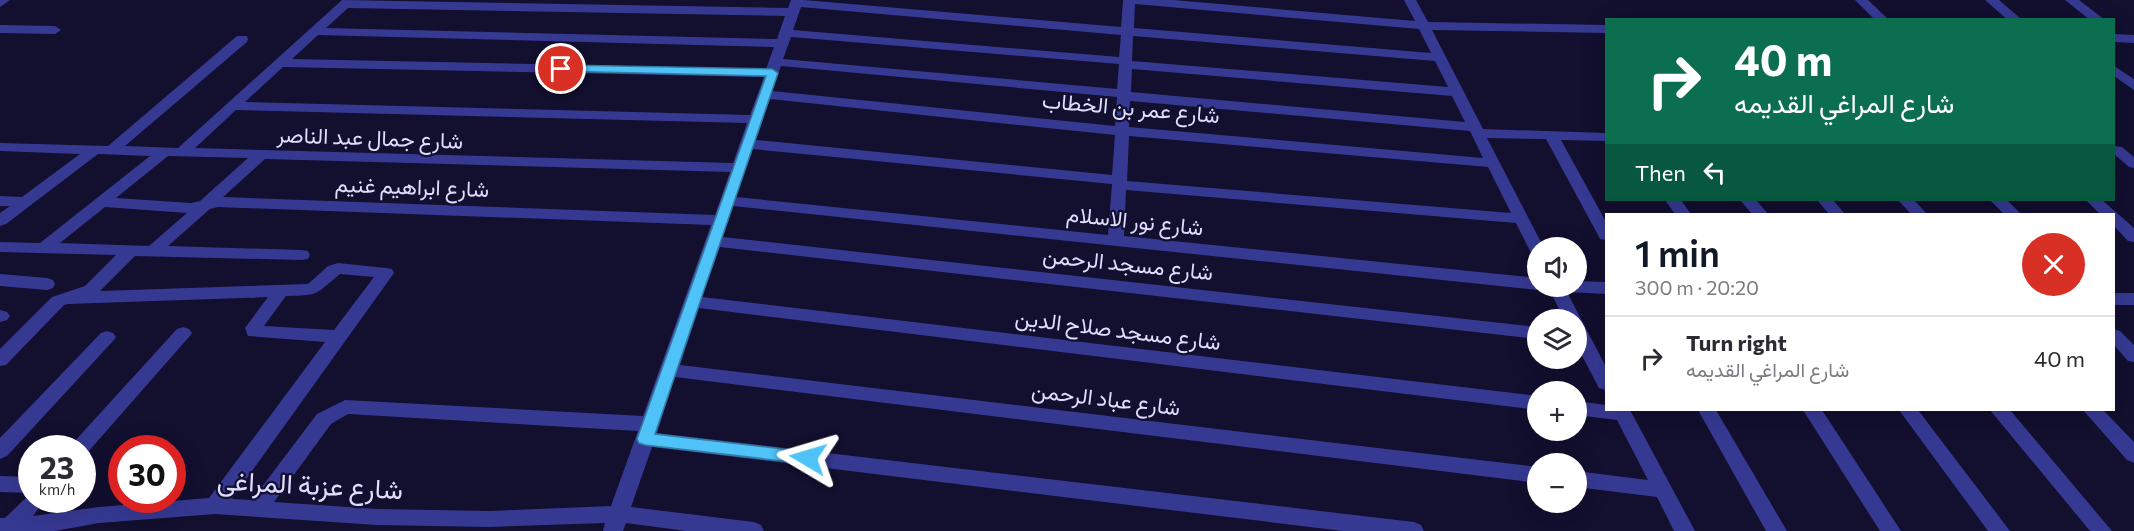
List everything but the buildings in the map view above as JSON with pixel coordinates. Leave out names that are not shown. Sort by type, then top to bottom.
[{"type":"street","points":[[0,3],[4,0]]},
{"type":"street","points":[[1116,241],[1130,0],[1423,26],[1605,29]]},
{"type":"street","points":[[1410,0],[1531,237]]},
{"type":"street","points":[[1861,0],[1881,18]]},
{"type":"street","points":[[1991,0],[2014,18]]},
{"type":"street","points":[[2071,0],[2096,18]]},
{"type":"street","points":[[182,152],[347,2],[795,5],[1127,30],[1440,58]]},
{"type":"street","points":[[616,522],[795,5]]},
{"type":"street","points":[[0,29],[55,30]]},
{"type":"street","points":[[314,32],[785,38],[1125,63],[1457,92]]},
{"type":"street","points":[[111,151],[242,39]]},
{"type":"street","points":[[279,63],[774,67],[1124,95],[1477,130],[1605,137]]},
{"type":"street","points":[[2115,71],[2134,86]]},
{"type":"street","name":"شارع عمر بن الخطاب","points":[[765,94],[1122,131],[1493,163]]},
{"type":"street","points":[[233,106],[756,119]]},
{"type":"street","points":[[1551,135],[1605,233]]},
{"type":"street","points":[[747,144],[1119,182],[1522,219]]},
{"type":"street","name":"شارع جمال عبد الناصر","points":[[0,147],[739,168]]},
{"type":"street","points":[[0,221],[94,150]]},
{"type":"street","points":[[44,248],[164,152]]},
{"type":"street","points":[[153,251],[261,155]]},
{"type":"street","points":[[0,201],[25,202]]},
{"type":"street","name":"شارع نور الاسلام","points":[[728,201],[1527,284]]},
{"type":"street","points":[[1749,201],[1759,213]]},
{"type":"street","points":[[1826,201],[1836,213]]},
{"type":"street","points":[[1907,201],[1918,213]]},
{"type":"street","points":[[1999,201],[2012,213]]},
{"type":"street","points":[[2094,201],[2108,213]]},
{"type":"street","name":"شارع ابراهيم غنيم","points":[[102,202],[191,208],[213,202],[230,202],[721,220]]},
{"type":"street","points":[[2115,219],[2134,237]]},
{"type":"street","name":"شارع مسجد الرحمن","points":[[714,241],[1527,332]]},
{"type":"street","points":[[0,247],[302,255]]},
{"type":"street","points":[[0,360],[55,303],[64,298],[91,291],[131,250]]},
{"type":"street","points":[[64,298],[314,290],[332,271],[338,268],[386,273],[386,277],[215,506]]},
{"type":"street","points":[[0,280],[48,284]]},
{"type":"street","points":[[1587,287],[1605,288]]},
{"type":"street","points":[[281,291],[254,328],[254,332],[340,337]]},
{"type":"street","points":[[2115,299],[2134,300]]},
{"type":"street","name":"شارع مسجد صلاح الدين","points":[[693,302],[1527,402]]},
{"type":"street","points":[[92,435],[183,333]]},
{"type":"street","points":[[2115,336],[2134,356]]},
{"type":"street","points":[[0,451],[107,337]]},
{"type":"street","points":[[1587,349],[1605,381]]},
{"type":"street","name":"شارع عباد الرحمن","points":[[669,370],[1527,474]]},
{"type":"street","points":[[256,509],[324,418],[345,407],[648,431],[1414,531]]},
{"type":"street","points":[[1587,409],[1605,411]]},
{"type":"street","points":[[1708,411],[1777,531]]},
{"type":"street","points":[[1813,411],[1891,531]]},
{"type":"street","points":[[1909,411],[2000,531]]},
{"type":"street","points":[[2000,411],[2102,531]]},
{"type":"street","points":[[2093,411],[2134,455]]},
{"type":"street","points":[[1622,412],[1685,531]]},
{"type":"street","points":[[1587,480],[1663,490]]},
{"type":"street","points":[[0,484],[18,485]]},
{"type":"street","name":"شارع عزبة المراغى","points":[[5,527],[43,527],[99,515],[215,506],[377,517],[616,522],[754,531]]},
{"type":"street","points":[[5,527],[21,513]]},
{"type":"route","points":[[561,69],[772,73],[645,439],[808,458]]}]
